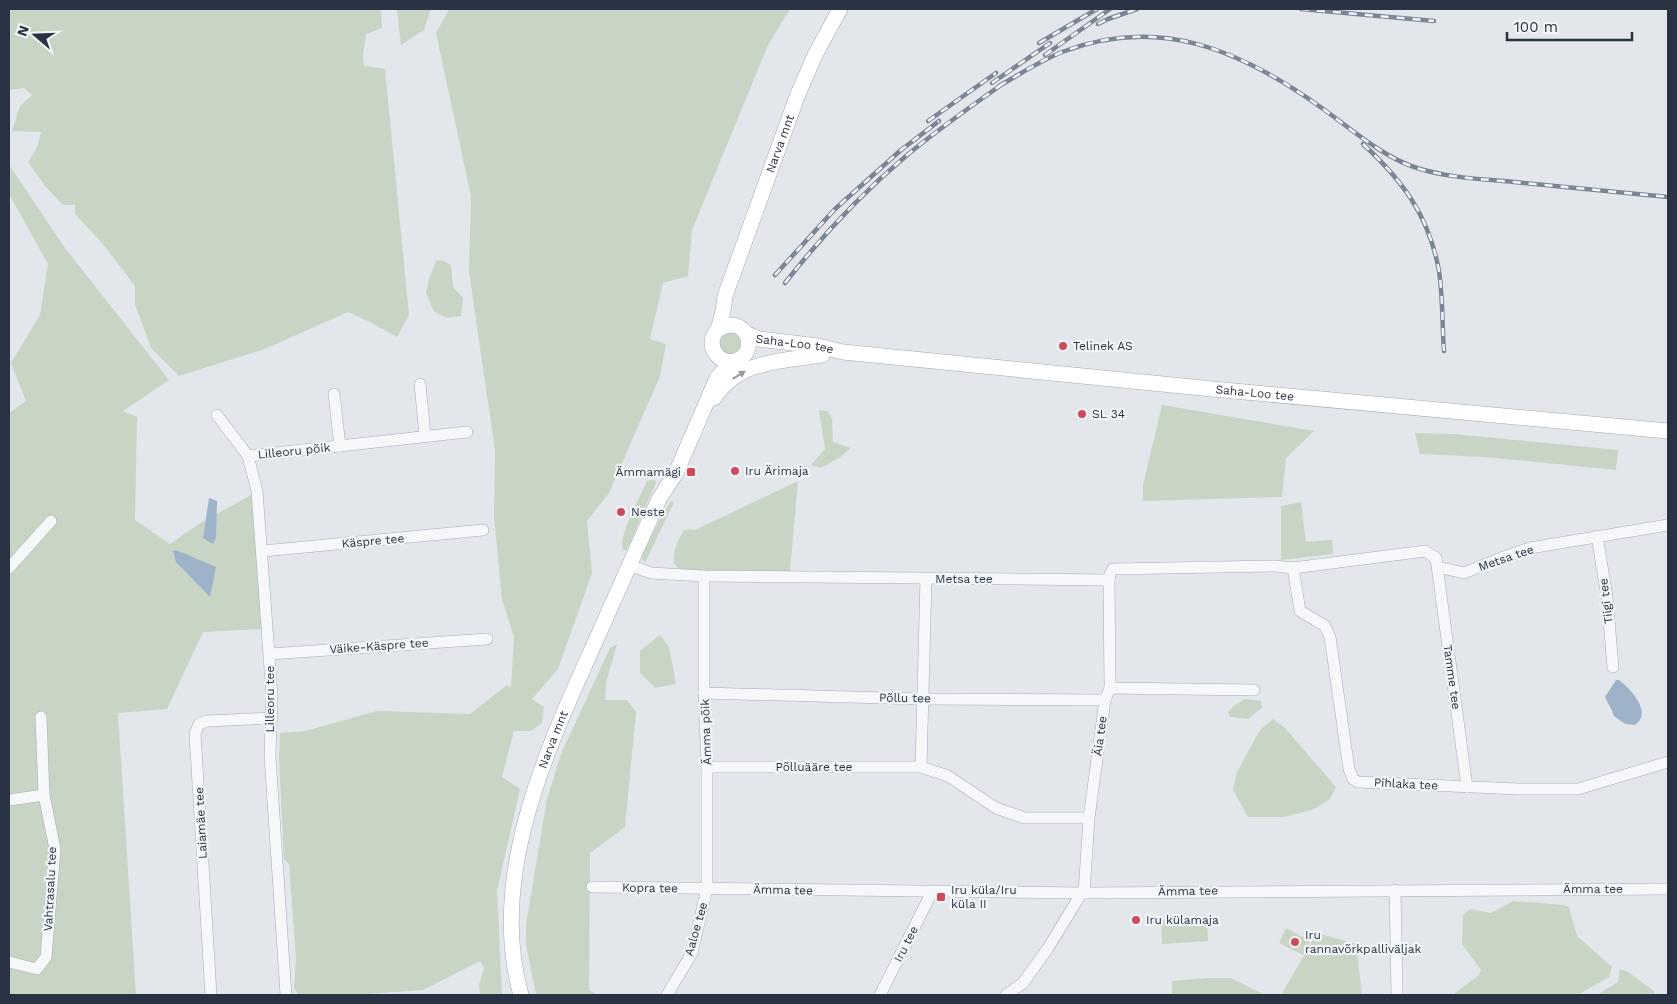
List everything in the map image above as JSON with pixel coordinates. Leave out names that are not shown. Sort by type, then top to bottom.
[{"type":"main road","name":"Narva mnt","points":[[521,995],[516,978],[512,949],[512,906],[514,880],[536,788],[561,717],[659,499],[668,468],[708,380],[714,352],[713,338],[719,329],[725,296],[731,284],[778,145],[815,55],[840,9]]},
{"type":"main road","name":"Narva mnt","points":[[659,499],[676,473],[718,378],[731,362],[738,360],[746,353],[749,344],[732,307],[731,284]]},
{"type":"main road","points":[[719,329],[728,325],[742,330]]},
{"type":"main road","name":"Saha-Loo tee","points":[[742,330],[760,339],[818,346],[843,352],[1212,389],[1668,431]]},
{"type":"main road","name":"Saha-Loo tee","points":[[746,353],[764,349],[822,355],[843,352]]},
{"type":"main road","points":[[714,352],[722,360],[731,362]]},
{"type":"main road","points":[[690,441],[702,424],[719,391],[739,374],[762,364],[822,355]]},
{"type":"street","points":[[420,384],[425,436]]},
{"type":"street","name":"Lilleoru põik","points":[[334,394],[340,446]]},
{"type":"street","name":"Lilleoru tee","points":[[217,415],[248,456],[257,491],[270,654],[272,696],[270,756],[286,995]]},
{"type":"street","name":"Lilleoru põik","points":[[248,456],[467,432]]},
{"type":"street","points":[[9,568],[51,521]]},
{"type":"street","name":"Metsa tee","points":[[629,566],[651,573],[704,576],[1110,580],[1110,574],[1113,570],[1275,566],[1293,568],[1426,552],[1436,558],[1438,566],[1464,573],[1530,548],[1668,525]]},
{"type":"street","name":"Käspre tee","points":[[263,551],[483,530]]},
{"type":"street","name":"Tiigi tee","points":[[1597,536],[1607,597],[1613,667]]},
{"type":"street","name":"Tamme tee","points":[[1438,566],[1467,787]]},
{"type":"street","name":"Pihlaka tee","points":[[1293,568],[1300,611],[1325,626],[1330,637],[1352,779],[1358,782],[1467,787],[1578,789],[1668,762]]},
{"type":"street","name":"Ämma põik","points":[[704,576],[707,888]]},
{"type":"street","points":[[921,767],[926,579]]},
{"type":"street","name":"Äia tee","points":[[1006,995],[1023,983],[1048,948],[1082,893],[1089,818],[1105,700],[1110,688],[1110,580]]},
{"type":"street","name":"Väike-Käspre tee","points":[[270,654],[487,639]]},
{"type":"street","points":[[1110,688],[1254,690]]},
{"type":"street","name":"Põllu tee","points":[[704,693],[922,699],[1105,700]]},
{"type":"street","name":"Vahtrasalu tee","points":[[9,962],[37,969],[46,957],[55,849],[44,796],[41,717]]},
{"type":"street","name":"Laiamäe tee","points":[[211,995],[195,734],[199,724],[207,721],[271,718]]},
{"type":"street","name":"Põlluääre tee","points":[[707,767],[921,767],[948,776],[996,808],[1025,818],[1089,818]]},
{"type":"street","points":[[9,800],[44,796]]},
{"type":"street","name":"Kopra tee","points":[[592,887],[707,888]]},
{"type":"street","name":"Ämma tee","points":[[707,888],[1082,893],[1668,888]]},
{"type":"street","name":"Aaloe tee","points":[[667,995],[692,953],[707,888]]},
{"type":"street","points":[[1395,890],[1397,995]]},
{"type":"street","name":"Iru tee","points":[[880,995],[932,892]]},
{"type":"green space","points":[[9,9],[381,9],[382,28],[366,34],[363,56],[364,66],[385,69],[409,315],[397,337],[348,312],[265,349],[179,376],[151,348],[135,304],[135,286],[102,243],[75,214],[75,205],[63,205],[46,187],[28,162],[37,148],[41,132],[12,131],[20,106],[32,95],[24,88],[9,90]]},
{"type":"green space","points":[[397,9],[431,9],[424,30],[401,45]]},
{"type":"green space","points":[[449,9],[790,9],[768,45],[692,230],[688,276],[663,283],[650,339],[666,344],[660,376],[609,493],[587,521],[592,573],[558,669],[532,699],[544,707],[542,723],[531,731],[514,731],[502,777],[520,789],[497,891],[502,995],[480,995],[479,985],[484,968],[480,961],[423,990],[355,995],[299,995],[294,988],[296,959],[289,864],[284,859],[279,759],[280,733],[305,731],[377,711],[470,714],[507,685],[511,687],[514,637],[502,599],[494,517],[495,450],[469,272],[471,196],[436,33]]},
{"type":"green space","points":[[9,165],[65,248],[169,380],[123,411],[137,417],[135,520],[170,544],[202,522],[251,495],[260,553],[263,629],[203,632],[167,709],[118,713],[136,995],[9,995],[9,413],[26,401],[11,363],[40,315],[48,264],[9,194]]},
{"type":"green space","points":[[442,260],[451,265],[453,287],[463,298],[461,316],[446,318],[434,311],[426,293],[436,261]]},
{"type":"green space","points":[[726,331],[739,333],[744,345],[733,356],[722,353],[718,341]]},
{"type":"green space","points":[[1162,405],[1314,431],[1286,458],[1282,497],[1143,501],[1143,485]]},
{"type":"green space","points":[[819,410],[827,411],[832,418],[833,442],[851,448],[839,458],[821,468],[811,465],[825,449]]},
{"type":"green space","points":[[1415,433],[1454,434],[1618,450],[1616,470],[1486,457],[1420,454]]},
{"type":"green space","points":[[655,480],[656,483],[627,550],[623,550],[623,536],[626,527],[647,481]]},
{"type":"green space","points":[[798,481],[790,571],[696,570],[680,569],[674,564],[676,547],[684,530],[695,530]]},
{"type":"green space","points":[[671,501],[674,502],[645,563],[641,557]]},
{"type":"green space","points":[[1301,502],[1306,542],[1332,540],[1333,554],[1281,560],[1281,506]]},
{"type":"green space","points":[[660,635],[669,647],[676,684],[655,688],[640,673],[640,651]]},
{"type":"green space","points":[[617,644],[606,683],[605,700],[627,700],[636,712],[625,827],[590,853],[589,990],[597,995],[536,995],[526,945],[526,925],[547,799],[561,754],[610,648]]},
{"type":"green space","points":[[1245,699],[1261,701],[1262,708],[1248,719],[1230,717],[1228,712]]},
{"type":"green space","points":[[1273,719],[1285,728],[1336,787],[1330,799],[1312,810],[1283,817],[1248,817],[1233,790],[1237,772],[1260,730]]},
{"type":"green space","points":[[1513,901],[1569,907],[1577,936],[1612,967],[1609,977],[1578,995],[1454,995],[1479,975],[1481,970],[1462,944],[1463,915],[1470,909],[1491,913]]},
{"type":"green space","points":[[1207,917],[1208,941],[1162,944],[1161,920]]},
{"type":"green space","name":"Iru rannavõrkpalliväljak","points":[[1286,928],[1310,941],[1303,955],[1279,943]]},
{"type":"green space","points":[[1317,933],[1356,944],[1362,995],[1281,995]]},
{"type":"green space","points":[[1620,969],[1628,972],[1654,991],[1654,995],[1597,995],[1618,982]]},
{"type":"green space","points":[[1231,978],[1265,995],[1172,995],[1172,981]]},
{"type":"water","points":[[209,498],[217,501],[216,537],[213,544],[203,538]]},
{"type":"water","points":[[176,550],[216,567],[210,597],[176,562],[173,551]]},
{"type":"water","points":[[1616,680],[1619,680],[1629,689],[1641,708],[1640,720],[1635,725],[1625,724],[1614,716],[1605,697]]},
{"type":"railway","points":[[1039,43],[1097,9]]},
{"type":"railway","points":[[1045,55],[1110,9]]},
{"type":"railway","points":[[1098,24],[1137,9]]},
{"type":"railway","points":[[1301,9],[1434,21]]},
{"type":"railway","points":[[999,86],[1062,52],[1098,41],[1132,37],[1165,38],[1197,44],[1229,55],[1259,69],[1289,86],[1391,157],[1417,168],[1466,178],[1668,197]]},
{"type":"railway","points":[[992,83],[1050,43]]},
{"type":"railway","points":[[928,121],[996,73]]},
{"type":"railway","points":[[785,283],[842,216],[889,170],[930,137],[1004,83]]},
{"type":"railway","points":[[775,275],[835,209],[901,150],[939,121]]},
{"type":"railway","points":[[1363,144],[1402,186],[1421,216],[1429,233],[1439,271],[1444,351]]},
{"type":"place","name":"Telinek AS","points":[[1063,346]]},
{"type":"place","name":"SL 34","points":[[1082,414]]},
{"type":"place","name":"Iru Ärimaja","points":[[735,471]]},
{"type":"place","name":"Ämmamägi","points":[[691,472]]},
{"type":"place","name":"Neste","points":[[621,512]]},
{"type":"place","name":"Iru küla/Iru küla II","points":[[941,897]]},
{"type":"place","name":"Iru külamaja","points":[[1136,920]]},
{"type":"place","name":"Iru rannavõrkpalliväljak","points":[[1295,942]]}]
